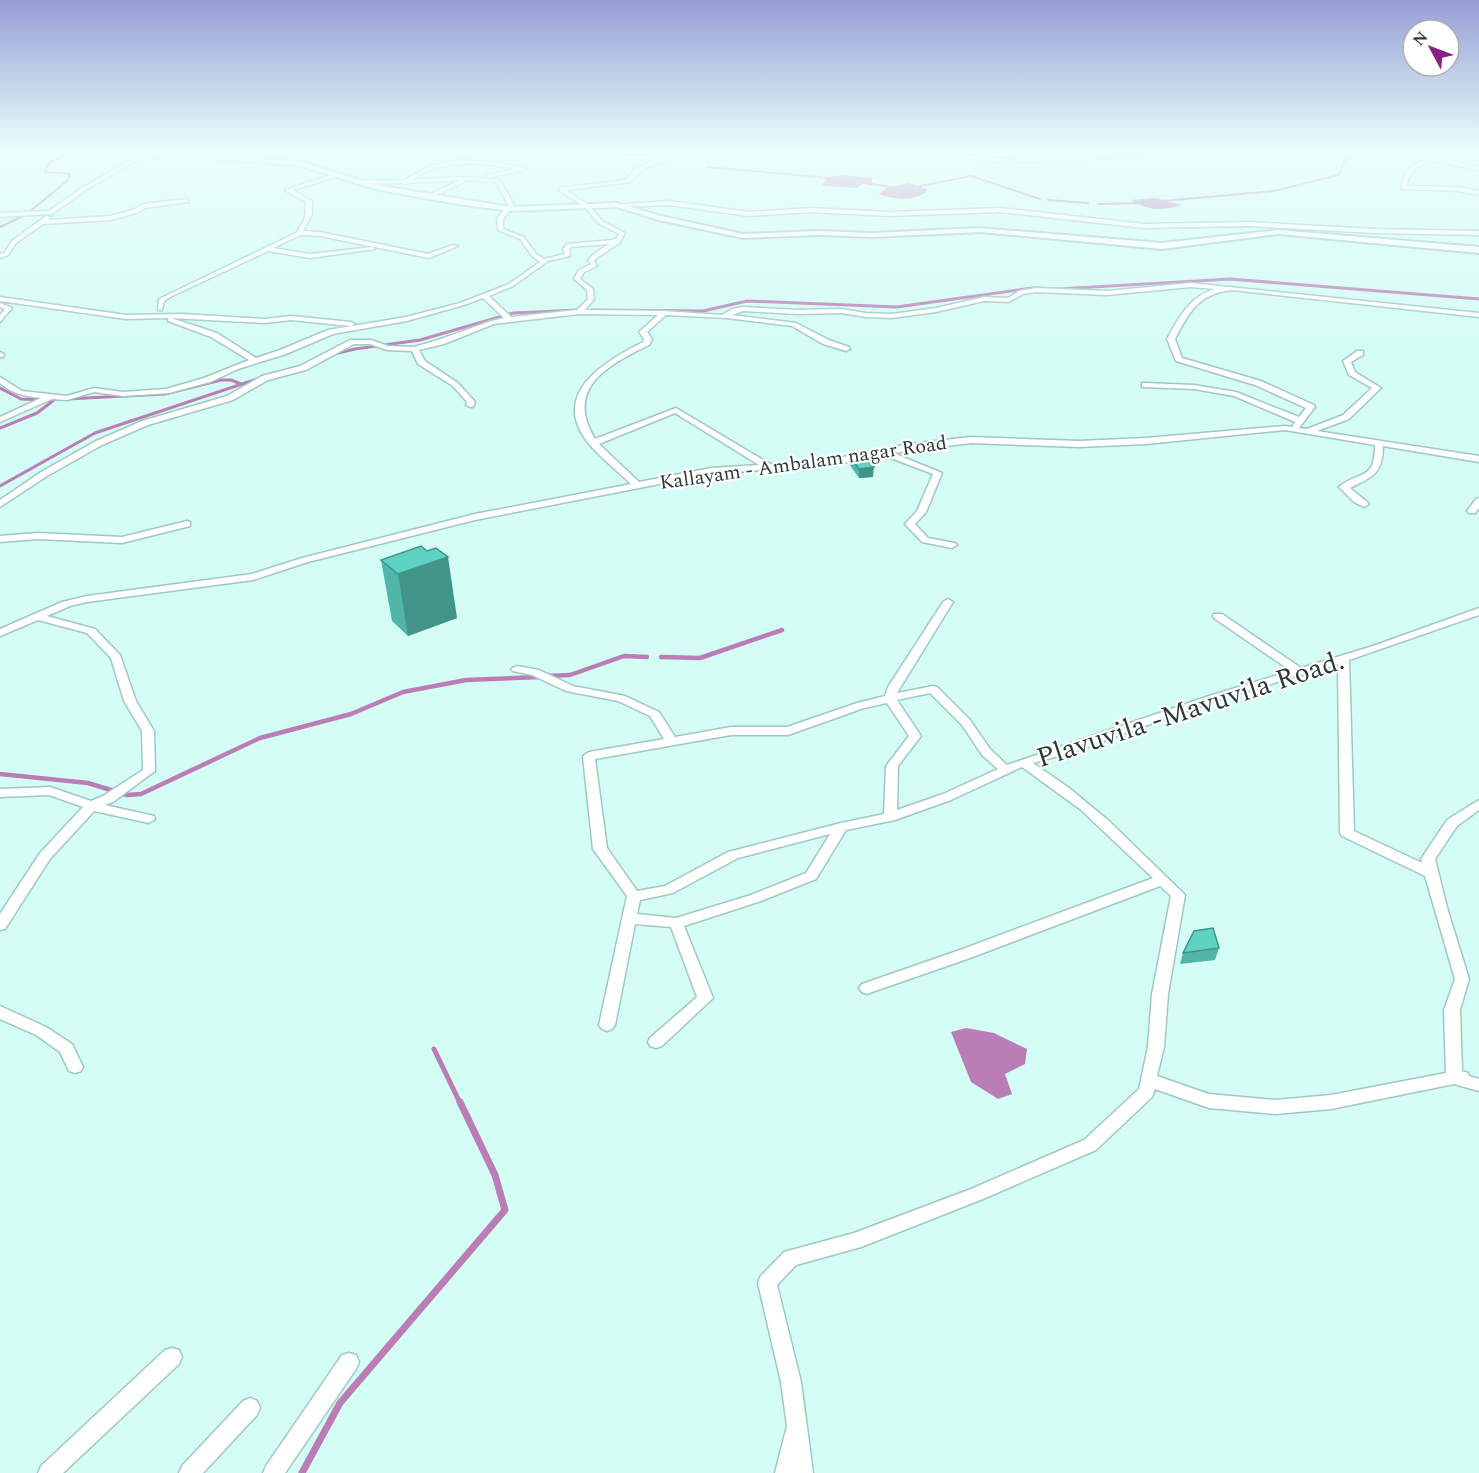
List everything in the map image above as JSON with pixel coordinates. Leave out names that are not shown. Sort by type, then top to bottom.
[{"type":"street","points":[[0,256],[46,218]]},
{"type":"street","points":[[42,222],[110,218]]},
{"type":"street","points":[[300,233],[309,218]]},
{"type":"street","points":[[500,218],[498,225],[501,230],[517,235],[530,243],[534,255],[543,261]]},
{"type":"street","points":[[579,312],[591,299],[590,289],[577,279],[581,271],[595,265],[591,260],[618,240],[622,233],[600,222],[597,218]]},
{"type":"street","points":[[659,218],[752,237],[818,233],[872,235],[980,230],[1153,246],[1191,244],[1255,233],[1278,232],[1479,250]]},
{"type":"street","points":[[1070,218],[1144,226],[1249,224],[1374,231],[1479,233]]},
{"type":"street","points":[[161,313],[161,300],[300,233],[320,234],[429,256],[455,246]]},
{"type":"street","points":[[0,395],[20,393],[70,398],[94,390],[123,394],[160,393],[207,380],[331,332],[432,313],[484,295],[511,285],[543,261],[568,255],[566,249],[572,244],[618,240]]},
{"type":"street","points":[[268,249],[310,256],[391,248]]},
{"type":"street","points":[[725,316],[734,310],[743,309],[902,315],[984,299],[1009,300],[1021,292],[1036,290],[1095,293],[1191,285],[1479,315]]},
{"type":"street","points":[[1145,386],[1194,387],[1236,394],[1297,425],[1311,407],[1258,383],[1179,359],[1171,339],[1188,308],[1204,295],[1231,288]]},
{"type":"street","points":[[484,295],[510,320]]},
{"type":"street","points":[[0,299],[126,317],[161,313],[265,321],[291,318],[346,322],[358,327]]},
{"type":"street","points":[[0,305],[9,308],[0,320]]},
{"type":"street","points":[[0,504],[44,474],[99,442],[145,423],[230,398],[265,378],[303,368],[353,342],[371,342],[387,348],[412,349],[441,342],[493,322],[579,312],[664,313],[725,316],[794,324],[826,342],[846,349]]},
{"type":"street","points":[[161,313],[214,335],[255,361]]},
{"type":"street","points":[[637,485],[593,443],[581,421],[580,403],[591,379],[605,365],[646,343],[648,339],[643,332],[664,313]]},
{"type":"street","points":[[412,349],[420,357],[421,362],[441,374],[468,397],[470,405]]},
{"type":"street","points":[[1309,432],[1346,417],[1377,388],[1352,373],[1347,361],[1360,353]]},
{"type":"street","points":[[0,379],[20,393]]},
{"type":"street","points":[[0,420],[51,396]]},
{"type":"street","points":[[593,443],[676,410],[769,467]]},
{"type":"street","name":"Kallayam - Ambalam nagar Road","points":[[0,633],[66,604],[87,598],[254,577],[305,560],[475,517],[711,471],[838,461],[883,452],[971,440],[1079,444],[1155,440],[1297,425],[1309,432],[1479,459]]},
{"type":"street","points":[[1364,504],[1344,487],[1368,476],[1374,470],[1380,453],[1379,444]]},
{"type":"street","points":[[883,452],[938,473],[921,512],[910,524],[925,540],[952,545]]},
{"type":"street","points":[[1472,511],[1479,501]]},
{"type":"street","points":[[0,539],[38,536],[122,540],[187,524]]},
{"type":"street","points":[[890,698],[894,687],[948,602]]},
{"type":"street","name":"Plavuvila -Mavuvila Road.","points":[[1023,762],[1071,748],[1210,699],[1343,658],[1479,611]]},
{"type":"street","points":[[1218,616],[1299,671]]},
{"type":"street","points":[[0,925],[45,856],[92,806],[149,771],[148,731],[130,701],[116,657],[91,631],[38,617]]},
{"type":"street","points":[[1343,658],[1347,833],[1431,873]]},
{"type":"street","points":[[517,669],[537,673],[570,689],[621,698],[655,714],[671,741]]},
{"type":"street","points":[[607,1025],[634,896],[600,849],[589,756],[731,731],[788,730],[861,705],[935,689],[966,723],[986,752],[1006,770]]},
{"type":"street","points":[[890,698],[915,736],[892,766],[890,817]]},
{"type":"street","points":[[634,896],[668,890],[733,855],[841,827],[890,817],[947,797],[1023,762]]},
{"type":"street","name":"Plavuvila -Mavuvila Road.","points":[[1023,762],[1055,783],[1118,837],[1178,896],[1160,994],[1156,1047],[1148,1086]]},
{"type":"street","points":[[0,793],[50,791],[92,806],[148,819]]},
{"type":"street","points":[[1454,1078],[1452,1010],[1462,980],[1428,860],[1452,823],[1479,804]]},
{"type":"street","points":[[630,918],[676,923],[756,898],[811,876],[841,827]]},
{"type":"street","points":[[867,988],[1162,880]]},
{"type":"street","points":[[656,1042],[705,998],[676,923]]},
{"type":"street","points":[[0,1012],[42,1031],[66,1048],[75,1066]]},
{"type":"street","points":[[803,1473],[791,1382],[768,1283],[790,1258],[855,1241],[977,1194],[1090,1145],[1148,1086],[1167,1088],[1209,1101],[1275,1107],[1331,1102],[1454,1078],[1472,1075],[1479,1077]]},
{"type":"street","points":[[1454,1078],[1479,1085]]},
{"type":"street","points":[[48,1473],[172,1357]]},
{"type":"street","points":[[273,1473],[349,1362]]},
{"type":"street","points":[[189,1473],[250,1408]]},
{"type":"street","points":[[785,1473],[796,1423]]},
{"type":"shaded area","points":[[966,1028],[994,1033],[1027,1049],[1025,1064],[1005,1074],[1012,1094],[998,1099],[971,1082],[951,1032]]},
{"type":"building","points":[[862,452],[874,467],[859,469],[849,455]]},
{"type":"building","points":[[421,546],[427,551],[436,548],[448,557],[398,574],[381,560]]},
{"type":"building","points":[[1213,928],[1219,948],[1183,953],[1194,931]]},
{"type":"waterway","points":[[0,227],[19,218]]},
{"type":"waterway","points":[[592,310],[703,311],[747,301],[897,307],[1033,288],[1059,289],[1230,279],[1479,299]]},
{"type":"waterway","points":[[334,354],[420,340],[513,313],[577,310]]},
{"type":"waterway","points":[[0,486],[95,433],[260,378]]},
{"type":"waterway","points":[[0,388],[21,399],[46,400],[165,394],[221,380],[231,380],[241,384]]},
{"type":"waterway","points":[[0,428],[37,413],[54,400]]},
{"type":"waterway","points":[[661,657],[700,658],[782,630]]},
{"type":"waterway","points":[[548,676],[570,675],[624,656],[647,657]]},
{"type":"waterway","points":[[0,774],[88,783],[127,795],[141,794],[260,738],[351,714],[403,692],[466,680],[540,677]]},
{"type":"waterway","points":[[434,1049],[460,1103]]},
{"type":"waterway","points":[[302,1473],[340,1403],[505,1210],[495,1175],[460,1102]]}]
